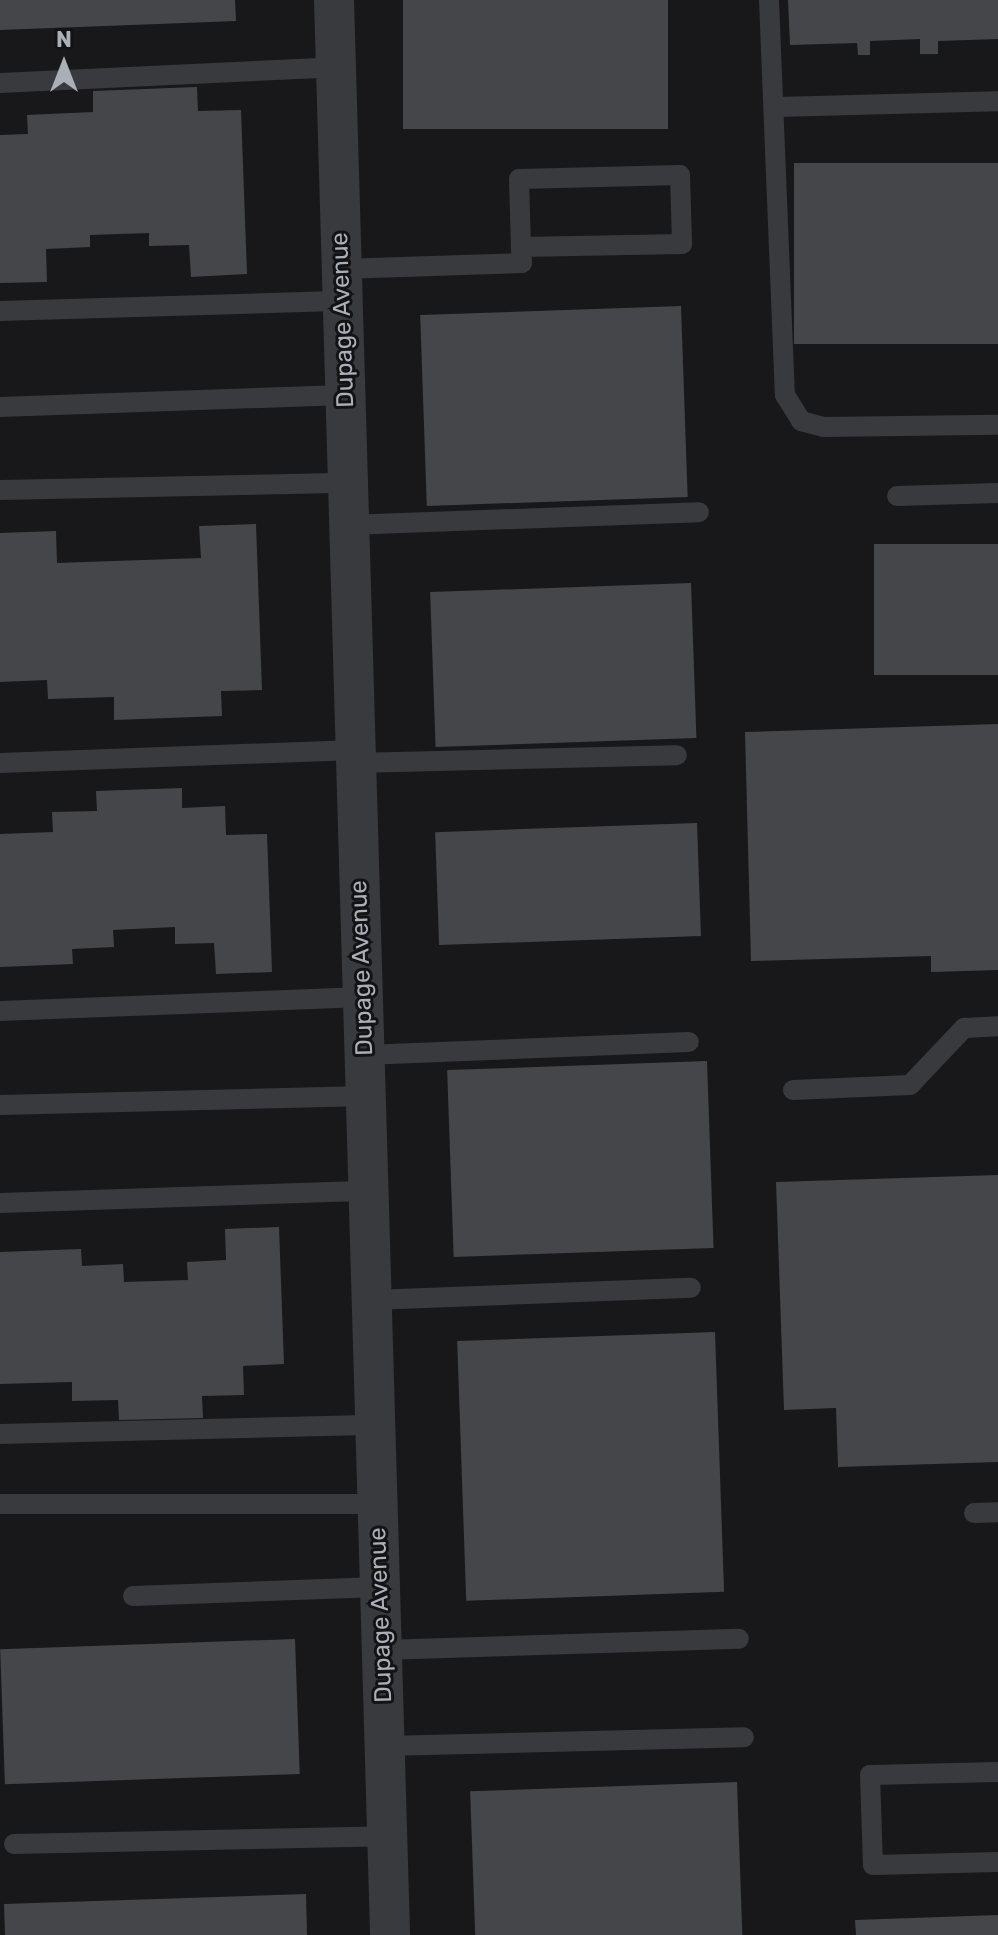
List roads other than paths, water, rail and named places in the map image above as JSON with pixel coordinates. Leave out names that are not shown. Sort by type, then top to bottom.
[{"type":"street","name":"Dupage Avenue","points":[[334,0],[390,1935]]},
{"type":"lane","points":[[769,0],[776,107],[785,395],[801,421],[823,427],[998,425]]},
{"type":"lane","points":[[0,83],[336,67]]},
{"type":"lane","points":[[776,107],[998,101]]},
{"type":"lane","points":[[0,311],[342,285],[522,263],[521,247],[519,179],[680,175],[682,244],[521,247]]},
{"type":"lane","points":[[0,407],[345,395]]},
{"type":"lane","points":[[0,490],[347,483]]},
{"type":"lane","points":[[897,496],[998,493]]},
{"type":"lane","points":[[348,525],[699,512]]},
{"type":"lane","points":[[0,763],[677,755]]},
{"type":"lane","points":[[0,1011],[363,997]]},
{"type":"lane","points":[[793,1090],[910,1085],[964,1028],[998,1026]]},
{"type":"lane","points":[[364,1055],[689,1042]]},
{"type":"lane","points":[[0,1105],[366,1096]]},
{"type":"lane","points":[[0,1203],[368,1191]]},
{"type":"lane","points":[[372,1300],[691,1288]]},
{"type":"lane","points":[[0,1434],[375,1425]]},
{"type":"lane","points":[[0,1504],[377,1504]]},
{"type":"lane","points":[[974,1513],[998,1512]]},
{"type":"lane","points":[[133,1596],[380,1587]]},
{"type":"lane","points":[[382,1650],[739,1639]]},
{"type":"lane","points":[[385,1746],[744,1737]]},
{"type":"lane","points":[[998,1772],[870,1775],[873,1865],[998,1862]]},
{"type":"lane","points":[[14,1844],[387,1836]]}]
